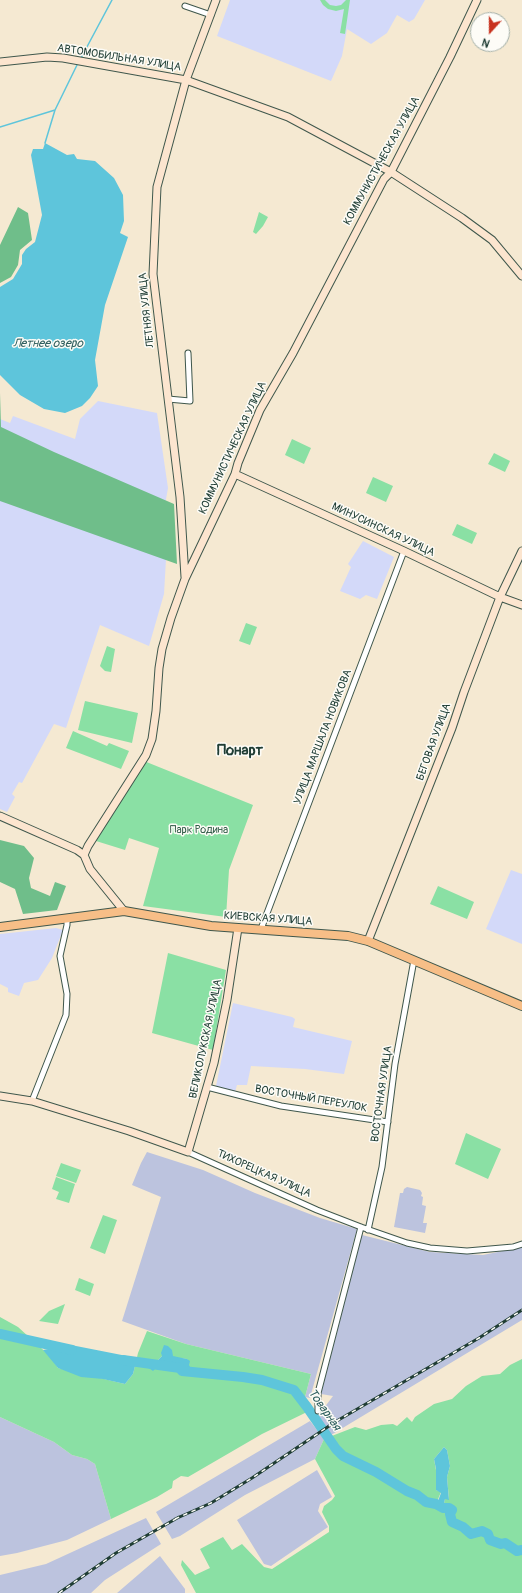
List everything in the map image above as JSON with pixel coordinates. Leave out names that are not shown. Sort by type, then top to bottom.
[{"type":"main road","name":"КИЕВСКАЯ УЛИЦА","points":[[0,927],[124,912],[211,926],[348,936],[368,941],[522,1006]]},
{"type":"street","name":"ЛЕТНЯЯ УЛИЦА","points":[[185,578],[180,497],[153,274],[157,187],[186,80],[216,0]]},
{"type":"street","name":"КОММУНИСТИЧЕСКАЯ УЛИЦА","points":[[84,855],[88,846],[146,755],[152,738],[162,649],[185,578],[235,474],[238,463],[263,406],[293,353],[384,179],[391,172],[450,57],[477,0]]},
{"type":"street","points":[[185,6],[211,15]]},
{"type":"street","name":"АВТОМОБИЛЬНАЯ УЛИЦА","points":[[0,62],[47,57],[186,80],[288,117],[391,172],[462,218],[492,240],[522,276]]},
{"type":"street","points":[[168,399],[190,401],[188,353]]},
{"type":"street","name":"МИНУСИНСКАЯ УЛИЦА","points":[[235,474],[404,551],[500,597],[522,605]]},
{"type":"street","name":"УЛИЦА МАРШАЛА НОВИКОВА","points":[[261,930],[404,551]]},
{"type":"street","name":"БЕГОВАЯ УЛИЦА","points":[[368,941],[452,728],[500,597],[522,551]]},
{"type":"street","points":[[0,816],[77,850],[84,855],[90,870],[124,912]]},
{"type":"street","points":[[32,1101],[66,1015],[67,994],[60,956],[68,925],[67,918]]},
{"type":"street","name":"ВЕЛИКОЛУКСКАЯ УЛИЦА","points":[[188,1152],[207,1087],[227,1000],[238,928]]},
{"type":"street","name":"ВОСТОЧНАЯ УЛИЦА","points":[[368,1230],[382,1167],[395,1064],[414,960]]},
{"type":"street","name":"ВОСТОЧНЫЙ ПЕРЕУЛОК","points":[[207,1087],[281,1106],[388,1122]]},
{"type":"street","name":"ТИХОРЕЦКАЯ УЛИЦА","points":[[0,1096],[32,1101],[140,1135],[188,1152],[263,1187],[368,1230],[407,1243],[430,1248],[467,1251],[513,1247],[522,1244]]},
{"type":"street","points":[[318,1410],[318,1393],[361,1227]]},
{"type":"shaded area","points":[[230,0],[425,0],[414,19],[409,22],[397,15],[387,33],[371,44],[347,29],[342,56],[331,81],[217,36]]},
{"type":"shaded area","points":[[98,401],[157,413],[168,488],[165,505],[169,507],[164,594],[149,646],[100,625],[66,728],[54,724],[22,783],[19,782],[12,794],[15,797],[7,812],[0,809],[0,419],[10,423],[13,416],[75,439],[80,419]]},
{"type":"shaded area","points":[[363,541],[394,557],[377,599],[366,595],[360,599],[340,591],[351,567],[348,564]]},
{"type":"shaded area","points":[[511,870],[522,874],[522,944],[486,929]]},
{"type":"shaded area","points":[[56,928],[63,930],[52,958],[38,980],[24,983],[19,996],[8,992],[8,988],[0,984],[0,934]]},
{"type":"shaded area","points":[[233,1003],[292,1017],[295,1019],[293,1027],[352,1041],[344,1074],[305,1069],[251,1066],[247,1085],[237,1085],[235,1092],[216,1086]]},
{"type":"shaded area","points":[[147,1152],[203,1170],[255,1193],[320,1218],[357,1229],[310,1398],[305,1397],[311,1374],[186,1344],[122,1321],[161,1197],[132,1185]]},
{"type":"shaded area","points":[[407,1187],[420,1190],[422,1193],[422,1205],[426,1206],[423,1223],[427,1223],[425,1233],[394,1227],[400,1193],[403,1193],[404,1189]]},
{"type":"shaded area","points":[[362,1235],[430,1252],[483,1255],[522,1247],[522,1320],[331,1435],[318,1416],[333,1396],[321,1394]]},
{"type":"shaded area","points":[[0,1417],[54,1442],[72,1455],[87,1459],[95,1464],[111,1519],[67,1540],[0,1556]]},
{"type":"shaded area","points":[[310,1421],[324,1439],[315,1459],[245,1495],[180,1536],[172,1539],[156,1512]]},
{"type":"shaded area","points":[[317,1470],[332,1497],[320,1504],[318,1511],[328,1527],[271,1566],[264,1564],[237,1520]]},
{"type":"shaded area","points":[[146,1518],[161,1544],[105,1580],[91,1593],[0,1593],[0,1575],[46,1564]]},
{"type":"shaded area","points":[[160,1556],[185,1589],[185,1593],[117,1593]]},
{"type":"green space","points":[[320,0],[325,0],[330,5],[336,6],[341,5],[346,0],[350,0],[345,34],[340,33],[344,9],[336,11],[328,9]]},
{"type":"green space","points":[[18,207],[28,213],[32,240],[20,250],[18,265],[11,277],[0,283],[0,245]]},
{"type":"green space","points":[[259,212],[268,217],[256,234],[253,232]]},
{"type":"green space","points":[[0,393],[1,427],[54,452],[174,504],[177,564],[0,501]]},
{"type":"green space","points":[[292,439],[311,448],[304,464],[285,455]]},
{"type":"green space","points":[[494,453],[510,461],[505,472],[488,464]]},
{"type":"green space","points":[[373,477],[393,486],[386,502],[366,493]]},
{"type":"green space","points":[[457,524],[477,533],[472,544],[452,535]]},
{"type":"green space","points":[[246,623],[257,627],[250,645],[239,641]]},
{"type":"green space","points":[[107,646],[115,649],[111,672],[105,671],[100,666]]},
{"type":"green space","points":[[85,701],[138,713],[132,743],[78,730]]},
{"type":"green space","points":[[73,731],[107,746],[109,743],[129,751],[121,769],[66,748]]},
{"type":"green space","name":"Парк Родина","points":[[144,761],[253,805],[229,870],[226,917],[143,906],[159,848],[129,838],[125,850],[96,841]]},
{"type":"green space","points":[[0,840],[24,846],[34,858],[29,878],[31,888],[50,896],[55,882],[66,886],[57,910],[23,914],[15,889],[0,882]]},
{"type":"green space","points":[[438,886],[474,902],[467,919],[430,904]]},
{"type":"green space","points":[[168,953],[226,970],[213,1050],[152,1033]]},
{"type":"green space","points":[[466,1133],[501,1149],[488,1179],[455,1164]]},
{"type":"green space","points":[[61,1163],[81,1170],[76,1183],[56,1176]]},
{"type":"green space","points":[[56,1177],[75,1184],[69,1203],[56,1199],[59,1192],[52,1189]]},
{"type":"green space","points":[[103,1215],[117,1220],[105,1254],[90,1248]]},
{"type":"green space","points":[[79,1278],[94,1284],[90,1296],[75,1290]]},
{"type":"green space","points":[[65,1304],[58,1324],[39,1321],[49,1311]]},
{"type":"green space","points":[[0,1317],[18,1327],[51,1357],[58,1368],[125,1384],[133,1374],[138,1353],[147,1331],[186,1344],[311,1374],[305,1397],[307,1412],[262,1434],[188,1477],[181,1476],[173,1481],[172,1488],[157,1497],[111,1519],[95,1464],[87,1459],[72,1455],[54,1442],[0,1417]],"holes":[[[162,1356],[187,1359],[189,1365],[182,1371],[156,1368],[144,1361],[152,1364]]]},
{"type":"green space","points":[[522,1359],[522,1593],[196,1593],[181,1565],[182,1560],[195,1575],[210,1568],[200,1549],[223,1537],[232,1550],[242,1544],[264,1567],[272,1569],[329,1532],[329,1526],[322,1512],[324,1506],[335,1496],[315,1459],[324,1439],[355,1427],[366,1430],[381,1425],[393,1424],[397,1426],[407,1417],[412,1422],[415,1417],[434,1404],[452,1399],[466,1386],[482,1376],[500,1374],[510,1365]],"holes":[[[444,1447],[447,1450],[450,1466],[447,1477],[449,1499],[445,1499],[443,1508],[436,1504],[441,1492],[436,1490],[436,1470],[434,1459]]]},
{"type":"water","name":"Летнее озеро","points":[[45,143],[67,155],[74,154],[77,159],[95,161],[114,178],[123,195],[124,221],[120,233],[128,237],[105,305],[95,360],[98,386],[90,398],[82,406],[65,413],[44,409],[20,395],[0,375],[0,287],[13,279],[22,264],[22,255],[26,249],[35,242],[42,215],[31,155],[33,149],[43,149]]},
{"type":"water","points":[[71,1345],[137,1358],[133,1374],[125,1384],[103,1379],[81,1377],[58,1368],[43,1350]]},
{"type":"water","points":[[164,1345],[168,1346],[172,1350],[173,1356],[190,1361],[189,1365],[191,1369],[182,1371],[156,1368],[153,1371],[143,1364],[144,1361],[152,1364],[157,1361],[162,1356],[161,1353]]},
{"type":"water","points":[[444,1447],[447,1450],[450,1466],[447,1477],[449,1500],[445,1499],[443,1508],[440,1510],[435,1509],[441,1493],[436,1490],[436,1469],[434,1459]]},
{"type":"waterway","points":[[81,58],[112,0]]},
{"type":"waterway","points":[[45,143],[55,110],[78,63]]},
{"type":"waterway","points":[[0,127],[55,110]]},
{"type":"waterway","name":"Товарная","points":[[0,1334],[72,1350]]},
{"type":"waterway","name":"Товарная","points":[[123,1360],[180,1368],[182,1371],[262,1380],[294,1390],[336,1449],[343,1456],[376,1472],[407,1491],[417,1495],[426,1502],[436,1504],[443,1508],[449,1508],[452,1510],[450,1514],[452,1522],[463,1527],[471,1534],[482,1531],[488,1534],[490,1540],[501,1544],[505,1543],[517,1551],[522,1550]]},
{"type":"railway","points":[[175,1519],[211,1503],[252,1478],[335,1422],[479,1338],[522,1310]]},
{"type":"railway","points":[[59,1593],[116,1553],[179,1517]]},
{"type":"district","name":"Понарт","points":[[240,751]]}]
